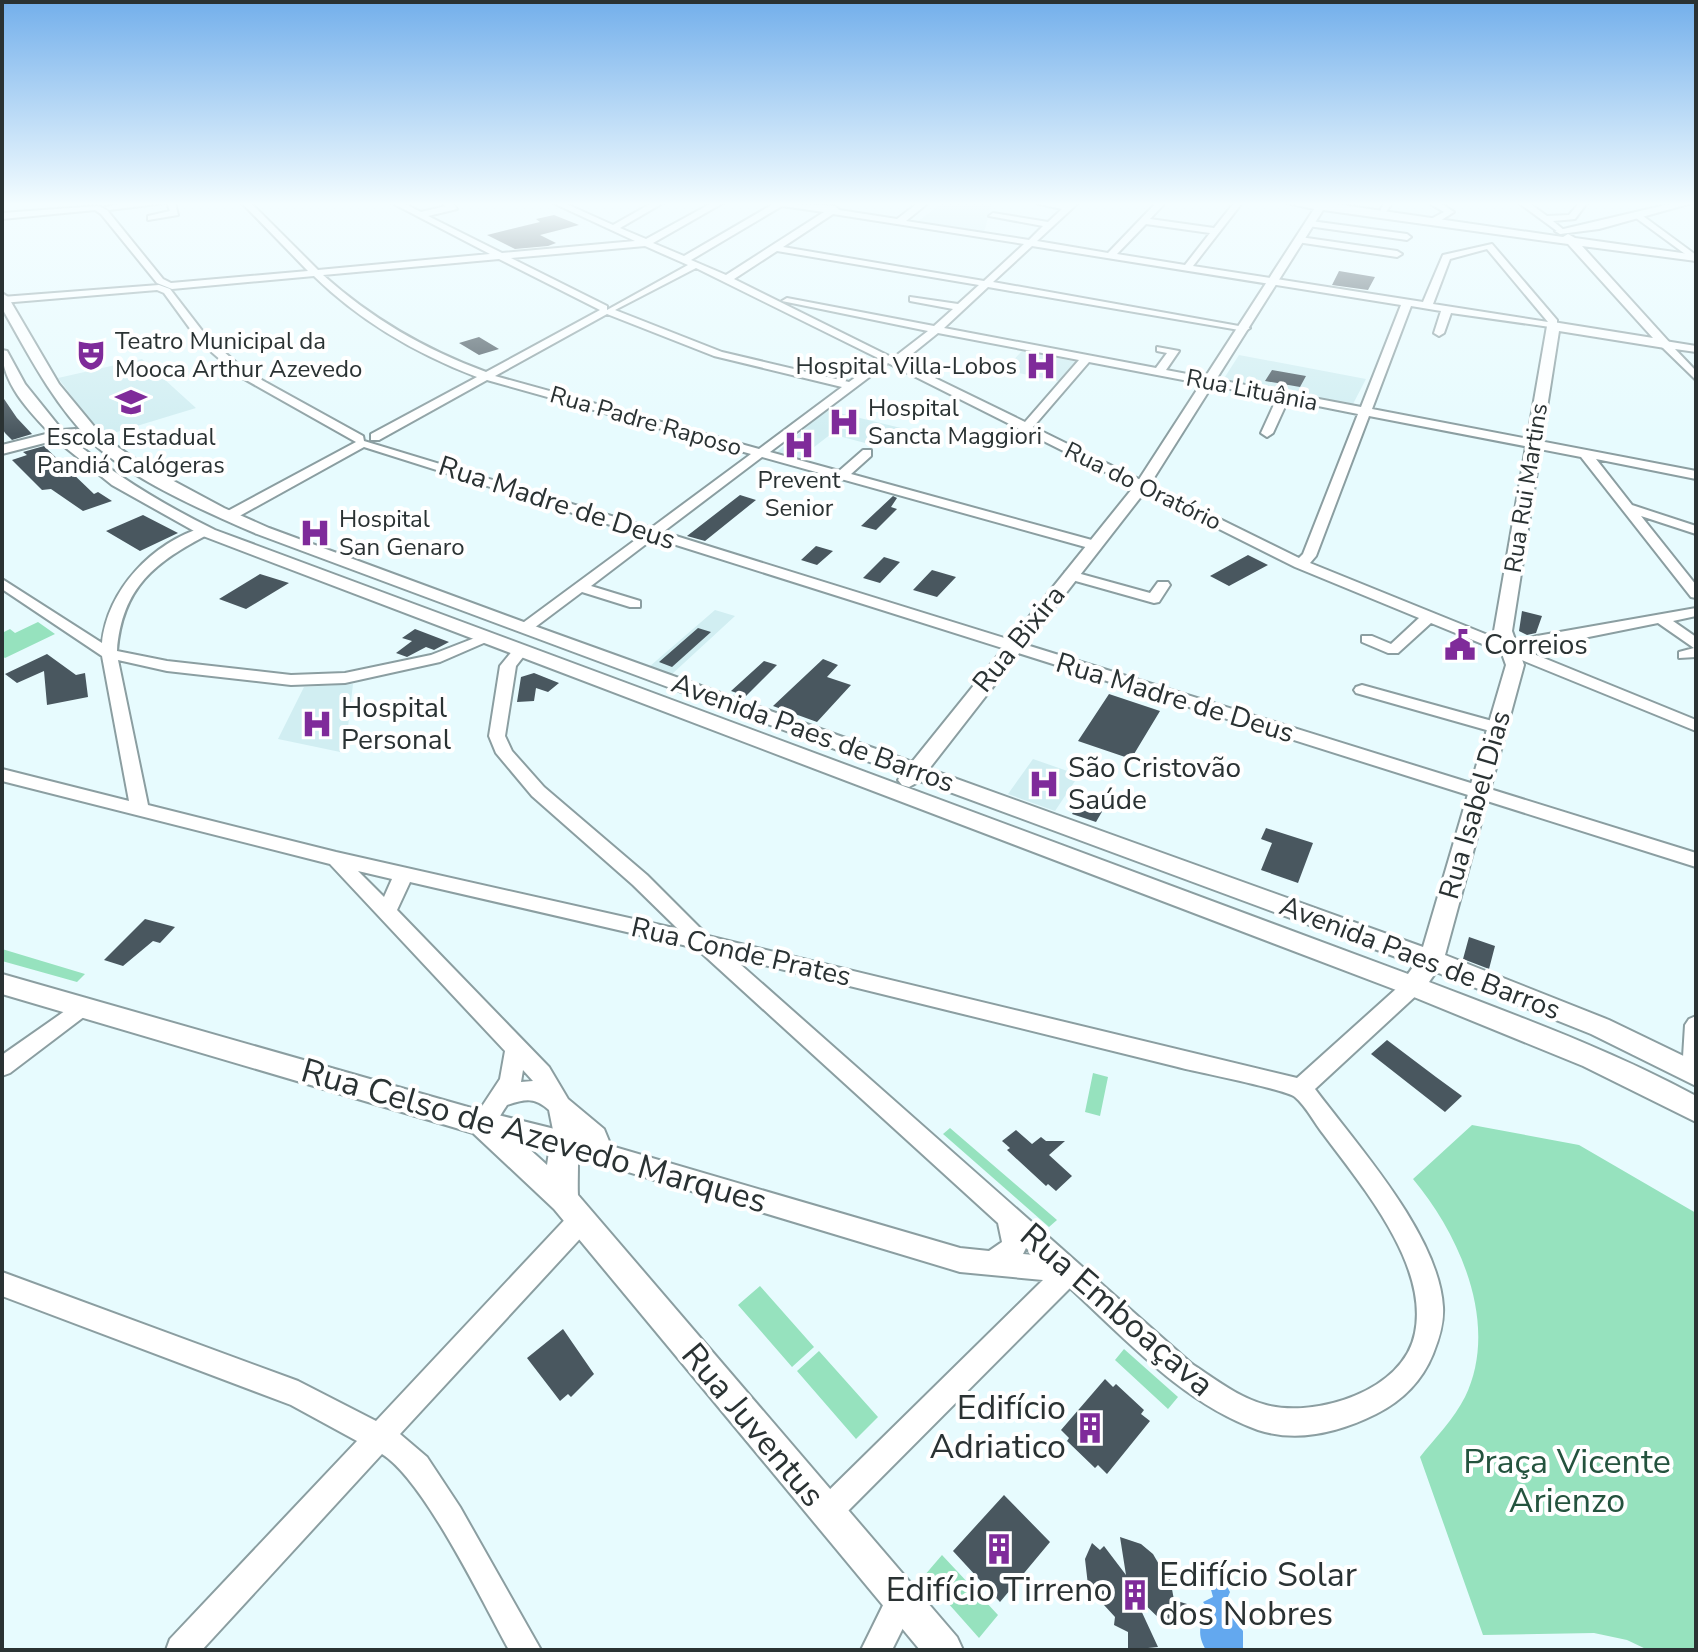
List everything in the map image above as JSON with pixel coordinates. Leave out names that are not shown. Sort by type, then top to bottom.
[{"type":"main road","points":[[1607,280],[1665,344]]},
{"type":"main road","name":"Rua Bixira","points":[[900,794],[1012,647],[1142,486],[1274,282]]},
{"type":"main road","name":"Avenida Paes de Barros","points":[[3,299],[53,386],[97,439],[137,467],[229,516],[525,628],[1431,960],[1600,1027],[1694,1074]]},
{"type":"main road","points":[[1553,326],[1665,344]]},
{"type":"main road","name":"Rua Rui Martins","points":[[1510,649],[1503,631],[1553,326]]},
{"type":"main road","name":"Avenida Paes de Barros","points":[[3,360],[28,403],[60,437],[105,474],[204,531],[1413,986],[1585,1055],[1658,1088],[1696,1110]]},
{"type":"main road","points":[[2,458],[77,432],[97,439]]},
{"type":"main road","points":[[2,450],[60,437]]},
{"type":"main road","points":[[416,612],[434,614],[498,637],[511,636],[525,628]]},
{"type":"main road","name":"Rua Isabel Dias","points":[[1431,960],[1515,665],[1510,649]]},
{"type":"main road","points":[[1413,986],[1431,960]]},
{"type":"main road","name":"Rua Celso de Azevedo Marques","points":[[2,984],[482,1123],[565,1143]]},
{"type":"main road","name":"Rua Juventus","points":[[482,1123],[572,1211],[944,1650]]},
{"type":"main road","points":[[565,1143],[561,1162],[572,1211]]},
{"type":"street","name":"Rua Madre de Deus","points":[[159,280],[203,339],[243,374],[367,440],[1012,647],[1696,860]]},
{"type":"street","points":[[3,299],[234,280]]},
{"type":"street","name":"Rua Padre Raposo","points":[[325,280],[389,330],[487,376],[1094,545]]},
{"type":"street","points":[[547,280],[611,311],[718,354],[847,385]]},
{"type":"street","points":[[229,516],[667,280]]},
{"type":"street","name":"Rua do Oratório","points":[[729,280],[763,297],[792,306],[890,361],[1300,564],[1696,726]]},
{"type":"street","points":[[968,280],[1245,328]]},
{"type":"street","points":[[525,628],[847,385],[890,361],[903,358],[988,280]]},
{"type":"street","points":[[1262,280],[1553,326],[1519,280]]},
{"type":"street","points":[[1427,306],[1437,280]]},
{"type":"street","name":"Rua Lituânia","points":[[763,297],[792,306],[935,330],[1696,475]]},
{"type":"street","points":[[913,299],[959,307]]},
{"type":"street","points":[[1300,564],[1309,556],[1407,303]]},
{"type":"street","points":[[1439,333],[1447,309]]},
{"type":"street","points":[[1665,344],[1696,349]]},
{"type":"street","points":[[1665,344],[1696,377]]},
{"type":"street","points":[[1159,372],[1174,351],[1161,349]]},
{"type":"street","points":[[1026,428],[1086,359]]},
{"type":"street","points":[[1267,433],[1284,396]]},
{"type":"street","points":[[841,476],[867,453]]},
{"type":"street","points":[[1585,454],[1696,594]]},
{"type":"street","points":[[1630,508],[1696,530]]},
{"type":"street","points":[[139,807],[109,654],[113,617],[128,589],[164,552],[204,531]]},
{"type":"street","points":[[1070,575],[1154,599],[1163,585]]},
{"type":"street","points":[[2,583],[109,654],[167,666],[319,680],[357,676],[435,659],[485,639]]},
{"type":"street","points":[[580,587],[635,604]]},
{"type":"street","points":[[1510,649],[1696,612]]},
{"type":"street","points":[[1367,639],[1393,650],[1428,617]]},
{"type":"street","points":[[1659,617],[1692,650]]},
{"type":"street","name":"Rua Emboaçava","points":[[519,652],[509,662],[497,736],[500,747],[534,787],[642,882],[702,942],[1183,1373],[1222,1401],[1270,1419],[1304,1421],[1337,1417],[1373,1403],[1415,1364],[1427,1335],[1431,1308],[1412,1250],[1388,1205],[1301,1088]]},
{"type":"street","points":[[1362,690],[1497,728]]},
{"type":"street","name":"Rua Conde Prates","points":[[2,775],[336,859],[702,942],[1301,1088]]},
{"type":"street","points":[[336,859],[541,1074],[560,1105],[565,1143]]},
{"type":"street","points":[[386,913],[404,874]]},
{"type":"street","points":[[1301,1088],[1413,986]]},
{"type":"street","points":[[2,1067],[82,1007]]},
{"type":"street","points":[[1694,1074],[1696,1025]]},
{"type":"street","points":[[482,1123],[500,1097],[515,1065],[516,1050]]},
{"type":"street","points":[[500,1097],[529,1089],[546,1094],[579,1125],[596,1136],[601,1152]]},
{"type":"street","name":"Rua Celso de Azevedo Marques","points":[[565,1143],[960,1260],[1070,1271]]},
{"type":"street","points":[[181,1650],[381,1437],[572,1211]]},
{"type":"street","name":"Rua Emboaçava","points":[[991,1263],[1009,1254],[1015,1244],[1009,1227],[1010,1218]]},
{"type":"street","points":[[827,1512],[1070,1271]]},
{"type":"street","points":[[2,1284],[298,1394],[381,1437],[417,1467],[450,1517],[526,1650]]},
{"type":"street","points":[[876,1650],[902,1600]]},
{"type":"shaded area","name":"Hospital Villa-Lobos","points":[[1022,351],[1078,362],[1062,382],[1004,370]]},
{"type":"shaded area","points":[[1239,355],[1366,379],[1353,404],[1223,380]]},
{"type":"shaded area","name":"Escola Estadual Pandiá Calógeras","points":[[142,359],[196,408],[107,435],[89,419],[58,378]]},
{"type":"shaded area","name":"Hospital Sancta Maggiori","points":[[827,410],[909,430],[897,435],[881,435],[869,444],[831,434],[800,458],[777,452]]},
{"type":"shaded area","points":[[715,610],[735,616],[671,675],[649,667]]},
{"type":"shaded area","name":"Hospital Personal","points":[[353,684],[345,753],[278,739],[304,687]]},
{"type":"shaded area","name":"São Cristovão Saúde","points":[[1033,759],[1079,775],[1055,811],[1008,794]]},
{"type":"green space","points":[[38,622],[55,634],[5,658],[2,656],[2,633],[10,629],[15,633]]},
{"type":"green space","points":[[2,949],[85,974],[77,982],[2,961]]},
{"type":"green space","points":[[1093,1073],[1108,1077],[1100,1116],[1085,1112]]},
{"type":"green space","name":"Praça Vicente Arienzo","points":[[1472,1125],[1579,1145],[1696,1213],[1696,1650],[1648,1650],[1627,1640],[1594,1633],[1483,1635],[1420,1457],[1465,1397],[1475,1369],[1478,1340],[1476,1311],[1470,1282],[1459,1254],[1446,1227],[1413,1179]]},
{"type":"green space","points":[[950,1128],[1057,1220],[1049,1227],[943,1134]]},
{"type":"green space","points":[[760,1286],[814,1347],[792,1367],[738,1305]]},
{"type":"green space","points":[[1124,1349],[1178,1397],[1168,1409],[1115,1360]]},
{"type":"green space","points":[[819,1351],[878,1417],[856,1439],[797,1371]]},
{"type":"green space","points":[[942,1555],[998,1615],[979,1638],[924,1576]]},
{"type":"water","points":[[1221,1576],[1230,1592],[1227,1599],[1236,1610],[1232,1617],[1243,1631],[1243,1650],[1206,1650],[1203,1645],[1201,1625],[1211,1612],[1203,1602],[1213,1597],[1208,1579]]},
{"type":"building","points":[[1334,280],[1373,280],[1368,290],[1332,285]]},
{"type":"building","points":[[479,337],[499,349],[479,355],[459,343]]},
{"type":"building","points":[[1272,370],[1306,376],[1300,387],[1265,381]]},
{"type":"building","points":[[2,396],[32,434],[12,440],[5,433],[2,428]]},
{"type":"building","points":[[44,446],[94,494],[98,492],[112,501],[83,511],[51,489],[42,490],[12,460],[27,455],[23,452]]},
{"type":"building","points":[[740,495],[756,500],[705,541],[687,536]]},
{"type":"building","points":[[893,496],[897,498],[891,507],[897,509],[876,530],[861,526]]},
{"type":"building","points":[[143,515],[178,533],[140,551],[106,531]]},
{"type":"building","points":[[816,546],[833,551],[817,565],[801,560]]},
{"type":"building","points":[[1248,555],[1268,565],[1229,586],[1210,576]]},
{"type":"building","points":[[884,557],[900,562],[880,583],[863,578]]},
{"type":"building","points":[[932,570],[956,577],[937,597],[913,590]]},
{"type":"building","points":[[260,574],[289,583],[246,609],[219,599]]},
{"type":"building","points":[[1522,611],[1542,616],[1536,633],[1527,635],[1519,631]]},
{"type":"building","points":[[698,628],[711,632],[672,667],[659,662]]},
{"type":"building","points":[[415,629],[449,642],[434,650],[426,647],[407,657],[396,653],[412,641],[402,638]]},
{"type":"building","points":[[47,654],[76,675],[85,673],[88,697],[47,705],[44,671],[17,683],[5,674]]},
{"type":"building","points":[[823,659],[838,665],[827,677],[851,685],[817,722],[773,706]]},
{"type":"building","points":[[764,661],[777,665],[746,696],[731,691]]},
{"type":"building","points":[[534,673],[559,683],[548,692],[536,688],[534,701],[517,702],[521,677]]},
{"type":"building","points":[[1109,694],[1160,711],[1131,759],[1078,741]]},
{"type":"building","points":[[1084,795],[1107,803],[1096,822],[1072,814]]},
{"type":"building","points":[[1266,828],[1313,843],[1298,883],[1261,870],[1272,843],[1261,839]]},
{"type":"building","points":[[145,919],[175,927],[160,943],[153,941],[123,966],[104,960]]},
{"type":"building","points":[[1469,937],[1495,946],[1489,969],[1463,959]]},
{"type":"building","points":[[1387,1040],[1462,1096],[1445,1112],[1371,1054]]},
{"type":"building","points":[[1016,1130],[1032,1144],[1041,1137],[1046,1141],[1065,1141],[1049,1155],[1072,1176],[1056,1191],[1048,1184],[1046,1186],[1007,1150],[1010,1148],[1002,1141]]},
{"type":"building","points":[[563,1329],[594,1374],[571,1397],[568,1394],[560,1401],[527,1358]]},
{"type":"building","name":"Edifício Adriatico","points":[[1105,1379],[1113,1387],[1116,1384],[1144,1410],[1141,1414],[1150,1421],[1107,1474],[1098,1465],[1095,1468],[1067,1441],[1069,1438],[1061,1430]]},
{"type":"building","name":"Edifício Tirreno","points":[[1004,1495],[1050,1542],[1000,1602],[953,1551]]},
{"type":"building","name":"Edifício Solar dos Nobres","points":[[1120,1537],[1141,1544],[1153,1554],[1164,1573],[1169,1573],[1174,1600],[1187,1604],[1184,1614],[1176,1617],[1169,1628],[1133,1593],[1158,1647],[1128,1650],[1128,1632],[1114,1625],[1115,1617],[1093,1593],[1089,1594],[1085,1559],[1092,1543],[1100,1550],[1104,1546],[1126,1575]]},
{"type":"place","name":"Teatro Municipal da Mooca Arthur Azevedo","points":[[91,355]]},
{"type":"place","name":"Hospital Villa-Lobos","points":[[1041,366]]},
{"type":"place","name":"Escola Estadual Pandiá Calógeras","points":[[131,402]]},
{"type":"place","name":"Hospital Sancta Maggiori","points":[[844,422]]},
{"type":"place","name":"Prevent Senior","points":[[799,445]]},
{"type":"place","name":"Hospital San Genaro","points":[[315,533]]},
{"type":"place","name":"Correios","points":[[1460,645]]},
{"type":"place","name":"Hospital Personal","points":[[317,724]]},
{"type":"place","name":"São Cristovão Saúde","points":[[1044,784]]},
{"type":"place","name":"Edifício Adriatico","points":[[1090,1428]]},
{"type":"place","name":"Edifício Tirreno","points":[[999,1549]]},
{"type":"place","name":"Edifício Solar dos Nobres","points":[[1135,1595]]}]
